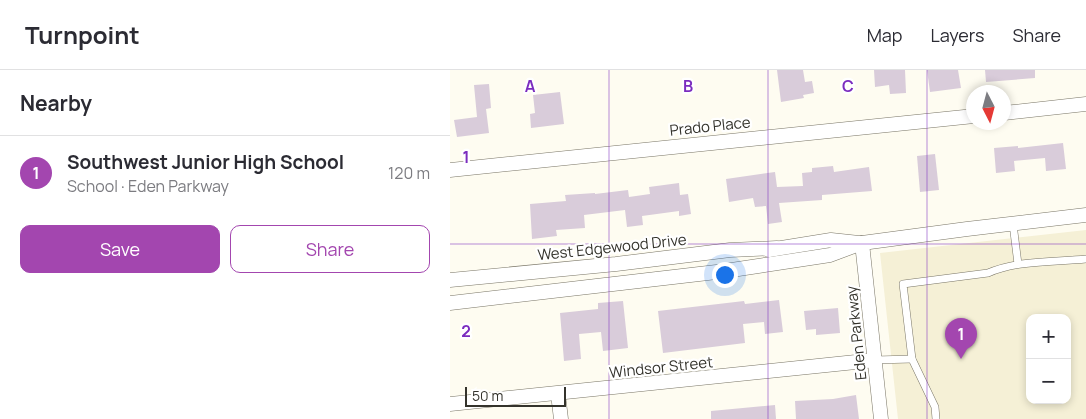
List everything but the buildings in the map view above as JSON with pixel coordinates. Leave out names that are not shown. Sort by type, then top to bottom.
[{"type":"street","points":[[1011,111],[1086,104]]},
{"type":"street","name":"Prado Place","points":[[450,170],[966,117]]},
{"type":"street","name":"West Edgewood Drive","points":[[627,282],[707,262],[777,248],[831,240],[862,243],[1086,215]]},
{"type":"street","name":"West Edgewood Drive","points":[[450,303],[725,271],[830,255],[862,243]]},
{"type":"street","name":"Eden Parkway","points":[[862,243],[881,419]]},
{"type":"street","name":"West Edgewood Drive","points":[[450,280],[616,264],[730,250],[777,248]]},
{"type":"street","name":"Windsor Street","points":[[450,404],[875,360]]},
{"type":"street","points":[[558,394],[561,419]]},
{"type":"lane","points":[[1013,224],[1018,264]]},
{"type":"lane","points":[[936,419],[935,407],[912,359],[903,284],[988,272],[1018,264],[1086,259]]},
{"type":"lane","points":[[875,360],[912,359]]},
{"type":"shaded area","points":[[1086,230],[1086,419],[898,419],[880,253]]},
{"type":"place","name":"Southwest Junior High School","points":[[961,359]]}]
